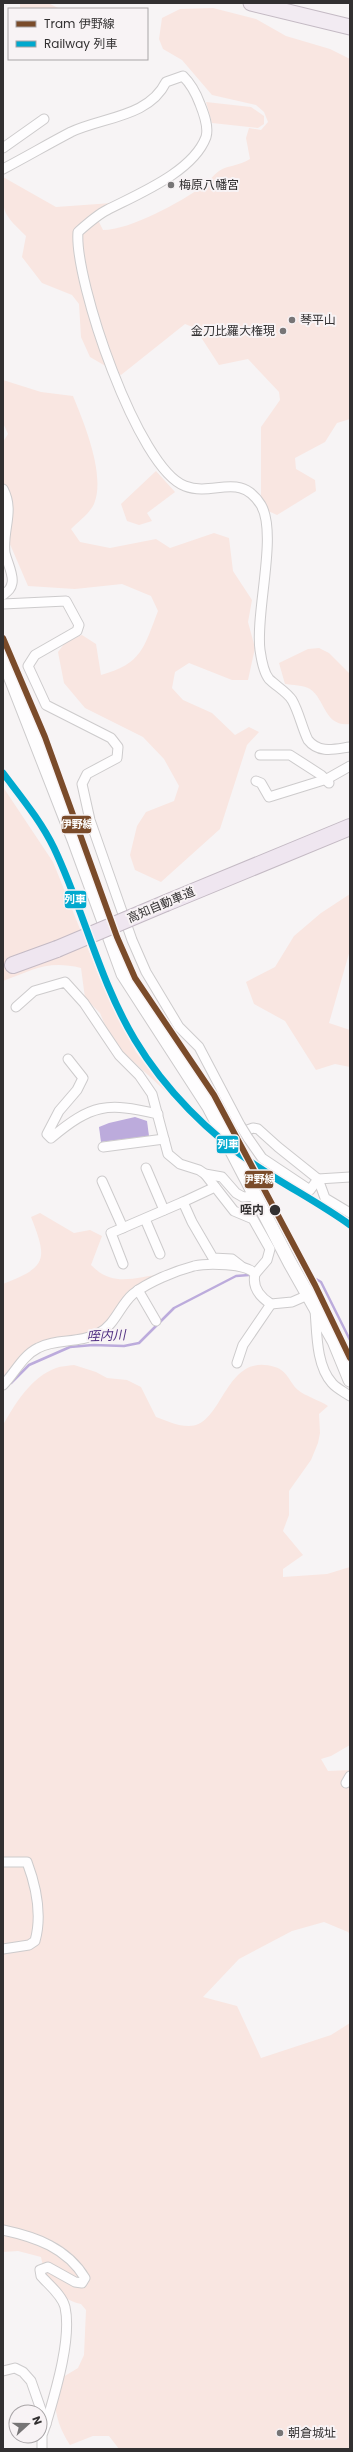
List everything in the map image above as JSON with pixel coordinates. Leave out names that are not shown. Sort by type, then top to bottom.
[{"type":"highway","points":[[251,3],[350,26]]},
{"type":"highway","points":[[283,3],[350,26]]},
{"type":"highway","name":"高知自動車道","points":[[13,965],[57,949],[350,826]]},
{"type":"highway","name":"高知自動車道","points":[[309,844],[350,833]]},
{"type":"main road","points":[[3,658],[66,818],[123,974],[143,1008],[196,1086],[334,1341],[350,1380]]},
{"type":"street","points":[[3,169],[72,132],[142,107],[160,94],[166,82],[183,76],[192,85],[206,117],[206,136],[200,148],[189,160],[152,189],[106,210],[78,232],[80,261],[96,326],[125,400],[140,432],[163,468],[170,477],[185,486],[205,489],[238,486],[253,494],[262,506],[266,524],[265,575],[258,620],[260,650],[268,678],[292,699],[308,740],[312,746],[329,750],[350,747]]},
{"type":"street","points":[[3,148],[44,119]]},
{"type":"street","points":[[3,490],[8,499],[10,513],[4,539],[5,553],[13,581],[11,589],[3,595]]},
{"type":"street","points":[[3,604],[66,601],[79,625],[76,631],[35,655],[28,666],[46,705],[111,738],[118,747],[117,758],[88,774],[82,784],[90,820],[132,940],[146,972],[179,1027],[199,1047],[240,1125],[262,1158],[310,1190],[318,1179]]},
{"type":"street","points":[[260,755],[290,755],[328,782]]},
{"type":"street","points":[[256,781],[261,783],[269,797],[328,782],[350,766]]},
{"type":"street","points":[[16,1007],[34,991],[65,982],[84,1003],[119,1055],[139,1075],[152,1094],[168,1154],[173,1160],[205,1174],[222,1177],[236,1194],[242,1197],[255,1196]]},
{"type":"street","points":[[68,1059],[83,1078],[77,1090],[59,1111],[47,1134],[51,1138],[83,1114],[103,1107],[125,1106],[158,1114]]},
{"type":"street","points":[[225,1138],[253,1128],[258,1129],[318,1179],[325,1198],[350,1213]]},
{"type":"street","points":[[103,1147],[164,1139]]},
{"type":"street","points":[[146,1168],[164,1210]]},
{"type":"street","points":[[205,1174],[234,1211],[253,1219],[270,1249],[267,1260],[255,1274],[254,1279],[257,1291],[271,1304],[312,1301],[318,1345],[327,1375],[332,1384],[350,1396]]},
{"type":"street","points":[[318,1179],[350,1177]]},
{"type":"street","points":[[102,1181],[123,1228]]},
{"type":"street","points":[[123,1264],[111,1233],[215,1187]]},
{"type":"street","points":[[183,1202],[192,1222],[214,1258],[232,1260],[255,1274]]},
{"type":"street","points":[[145,1219],[160,1254]]},
{"type":"street","points":[[3,1386],[23,1359],[38,1348],[48,1344],[85,1339],[105,1330],[125,1302],[138,1290],[194,1266],[242,1266]]},
{"type":"street","points":[[138,1290],[156,1321]]},
{"type":"street","points":[[237,1363],[243,1345],[271,1304]]},
{"type":"street","points":[[3,1862],[28,1862],[33,1878],[39,1926],[35,1941],[29,1945],[3,1949]]},
{"type":"street","points":[[3,2230],[28,2236],[59,2250],[70,2257],[85,2278],[82,2283],[75,2282],[48,2266],[40,2270],[41,2276],[61,2297],[65,2307],[64,2350],[48,2416]]},
{"type":"street","points":[[3,2371],[15,2368],[24,2372],[31,2381],[39,2404]]},
{"type":"shaded area","points":[[20,3],[48,3],[58,8],[20,8]]},
{"type":"shaded area","points":[[213,8],[256,19],[286,36],[330,49],[350,59],[350,419],[337,423],[325,442],[295,458],[296,469],[315,480],[316,491],[277,515],[266,510],[261,497],[261,427],[280,400],[279,392],[248,359],[219,365],[195,328],[185,324],[121,375],[90,357],[81,337],[79,304],[72,295],[42,283],[22,257],[26,236],[7,216],[3,204],[3,177],[56,207],[112,203],[98,220],[103,230],[114,229],[141,220],[169,207],[203,186],[219,171],[250,159],[246,138],[249,128],[261,130],[268,122],[264,112],[256,105],[212,95],[182,60],[163,49],[159,39],[162,18],[180,9]]},
{"type":"shaded area","points":[[206,102],[251,107],[264,116],[264,124],[258,128],[212,123]]},
{"type":"shaded area","points":[[3,380],[41,392],[73,396],[88,434],[96,464],[97,479],[97,492],[94,504],[87,514],[71,529],[80,542],[110,548],[156,539],[170,548],[214,533],[229,538],[233,571],[252,600],[248,622],[255,648],[248,680],[232,680],[189,663],[175,672],[172,688],[183,700],[212,713],[235,735],[249,727],[259,732],[247,745],[220,829],[161,882],[135,870],[130,855],[137,826],[146,812],[174,801],[179,786],[164,759],[143,737],[85,708],[64,683],[58,652],[67,640],[82,635],[96,644],[101,675],[115,671],[133,659],[140,652],[149,635],[158,611],[151,596],[122,584],[75,589],[28,586],[3,528],[3,442],[8,434],[3,423]]},
{"type":"shaded area","points":[[156,471],[175,492],[147,513],[152,521],[139,525],[127,521],[121,504]]},
{"type":"shaded area","points":[[319,648],[329,653],[350,674],[350,724],[341,724],[330,717],[310,689],[285,684],[279,663],[308,649]]},
{"type":"shaded area","points":[[3,787],[53,862],[103,986],[136,1052],[172,1097],[112,1042],[100,1013],[85,998],[81,968],[59,965],[41,967],[3,981]]},
{"type":"shaded area","points":[[350,894],[350,950],[329,1023],[350,1030],[350,1067],[335,1064],[316,1070],[285,1021],[254,1004],[246,982],[275,967],[294,936],[321,913]]},
{"type":"shaded area","points":[[135,1117],[147,1121],[149,1136],[101,1142],[99,1127]]},
{"type":"shaded area","points":[[40,1213],[74,1233],[90,1230],[102,1236],[91,1265],[108,1277],[116,1279],[134,1279],[163,1274],[141,1283],[127,1292],[118,1308],[99,1331],[47,1341],[3,1381],[3,1284],[18,1278],[36,1267],[40,1260],[40,1243],[31,1217]]},
{"type":"shaded area","points":[[74,1365],[96,1372],[107,1378],[127,1380],[141,1387],[156,1417],[180,1425],[189,1426],[201,1423],[210,1415],[235,1379],[245,1369],[258,1365],[275,1367],[283,1371],[298,1390],[328,1406],[319,1414],[320,1433],[318,1443],[311,1460],[289,1491],[289,1515],[283,1531],[303,1555],[283,1569],[283,1577],[327,1574],[350,1567],[350,1745],[331,1756],[321,1759],[328,1771],[350,1770],[350,1935],[348,1932],[324,1922],[292,1931],[239,1959],[203,1997],[237,2006],[261,2058],[331,2035],[350,2023],[350,2449],[119,2449],[109,2436],[93,2436],[70,2445],[61,2429],[56,2414],[56,2389],[58,2380],[78,2368],[84,2355],[86,2310],[81,2304],[66,2298],[54,2287],[46,2273],[41,2257],[18,2251],[3,2252],[3,1425],[18,1400],[31,1384],[47,1372],[56,1368]]},
{"type":"waterway","name":"咥内川","points":[[11,1383],[29,1365],[70,1347],[93,1345],[124,1346],[139,1343],[174,1308],[236,1276],[249,1275]]},
{"type":"waterway","points":[[316,1279],[321,1282],[350,1340]]},
{"type":"tram line","name":"伊野線","points":[[3,638],[45,737],[117,937],[135,978],[214,1095],[315,1285],[350,1358]]},
{"type":"rail line","name":"列車","points":[[3,773],[24,800],[49,838],[65,872],[111,994],[135,1040],[160,1076],[189,1110],[222,1140],[258,1167],[350,1225]]},
{"type":"place","name":"梅原八幡宮","points":[[171,185]]},
{"type":"place","name":"琴平山","points":[[292,320]]},
{"type":"place","name":"金刀比羅大権現","points":[[283,331]]},
{"type":"place","name":"咥内","points":[[275,1210]]},
{"type":"place","name":"朝倉城址","points":[[280,2433]]}]
